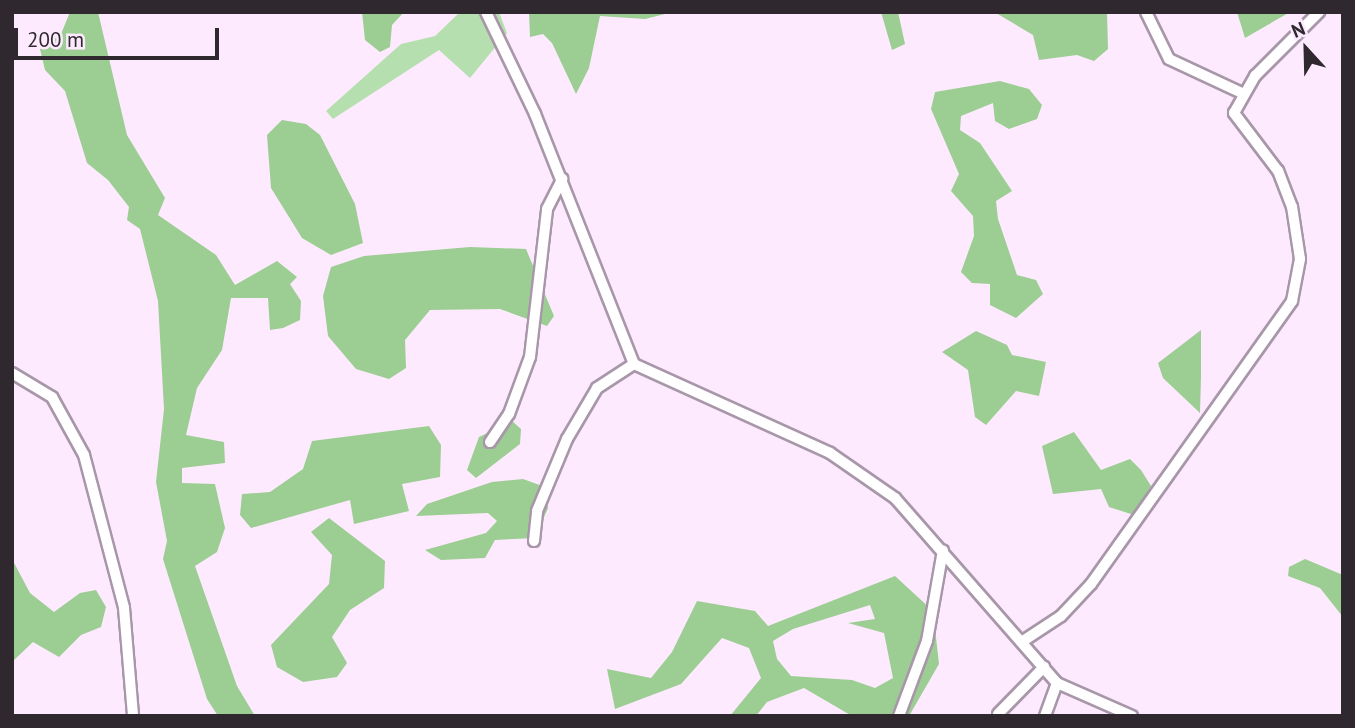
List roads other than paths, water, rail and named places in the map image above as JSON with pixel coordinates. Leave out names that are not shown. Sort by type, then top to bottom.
[{"type":"street","points":[[486,12],[562,179],[635,363],[830,453],[895,498],[1057,683],[1132,716]]},
{"type":"street","points":[[1146,12],[1169,60],[1242,93]]},
{"type":"street","points":[[1023,641],[1061,616],[1091,584],[1292,301],[1300,259],[1292,207],[1267,154],[1235,115],[1242,93],[1319,12]]},
{"type":"street","points":[[490,442],[509,414],[530,357],[547,209],[562,179]]},
{"type":"street","points":[[534,541],[537,511],[567,439],[597,388],[635,363]]},
{"type":"street","points":[[12,373],[51,397],[84,455],[124,608],[133,716]]},
{"type":"street","points":[[899,716],[927,641],[943,550]]},
{"type":"street","points":[[998,714],[1044,667]]},
{"type":"street","points":[[1045,716],[1057,683]]}]
